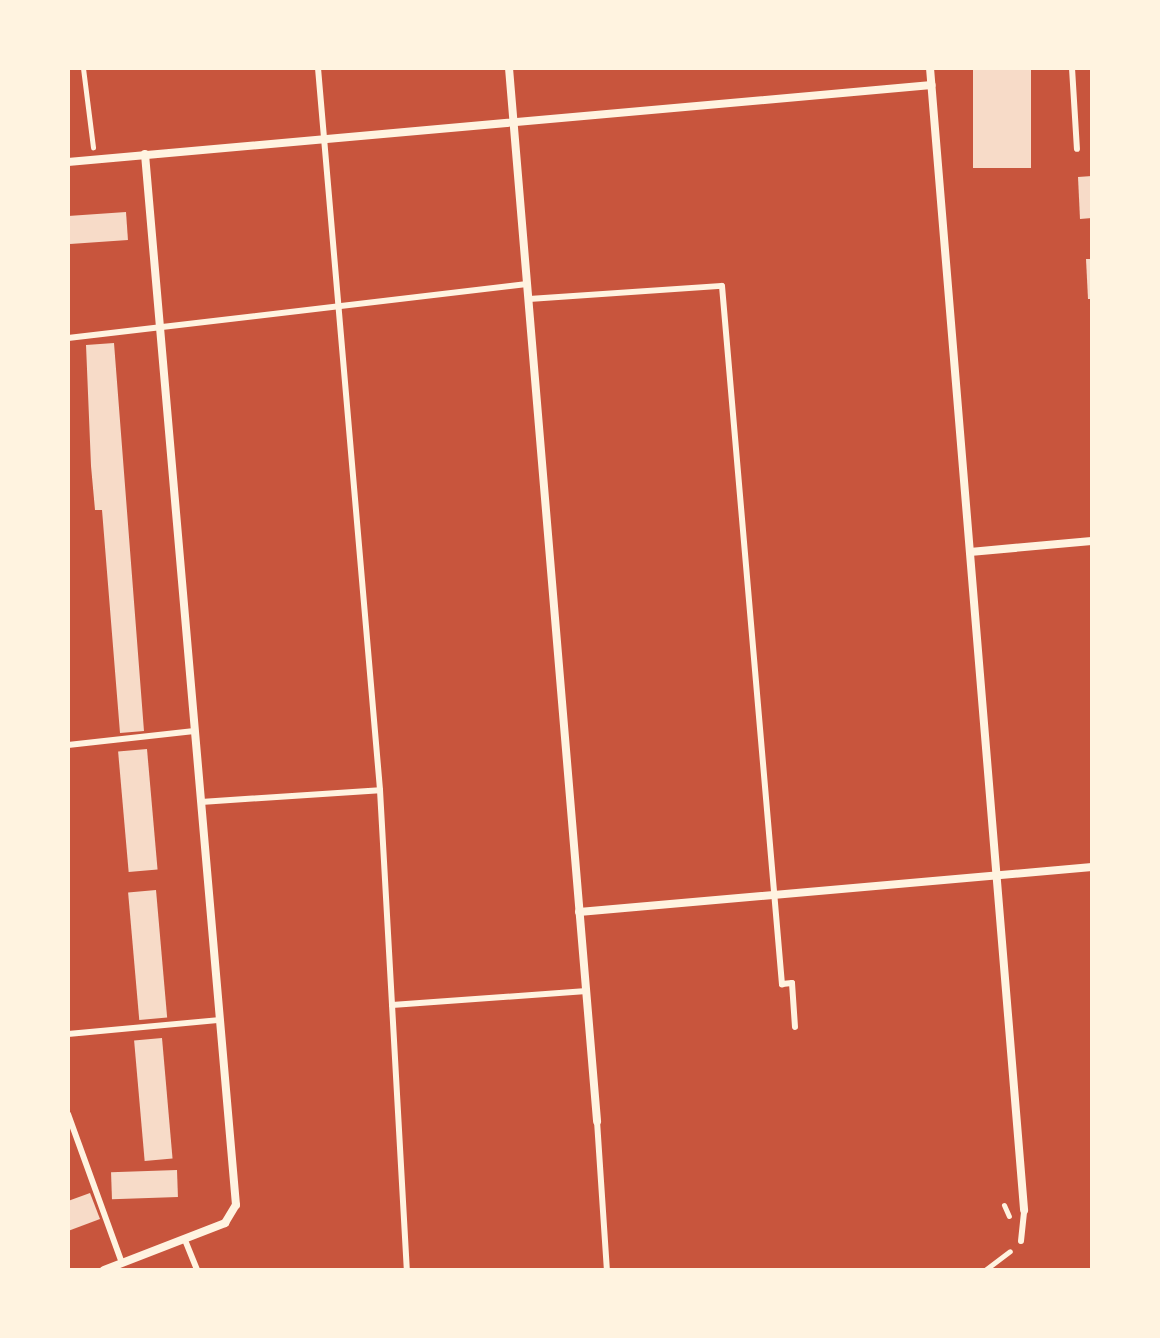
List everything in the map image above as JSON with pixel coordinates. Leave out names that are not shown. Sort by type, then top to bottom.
[{"type":"street","points":[[509,68],[597,1121]]},
{"type":"street","points":[[930,68],[1024,1210]]},
{"type":"street","points":[[68,162],[322,134],[932,85]]},
{"type":"street","points":[[104,1270],[225,1223],[236,1205],[145,154]]},
{"type":"street","points":[[970,552],[1092,541]]},
{"type":"street","points":[[579,912],[1092,867]]},
{"type":"lane","points":[[318,68],[380,790],[407,1270]]},
{"type":"lane","points":[[1072,68],[1077,149]]},
{"type":"lane","points":[[68,338],[527,284]]},
{"type":"lane","points":[[529,299],[722,286],[782,984],[792,983],[795,1027]]},
{"type":"lane","points":[[68,745],[194,731]]},
{"type":"lane","points":[[201,802],[380,790]]},
{"type":"lane","points":[[392,1005],[586,991]]},
{"type":"lane","points":[[68,1034],[220,1020]]},
{"type":"lane","points":[[68,1114],[122,1263]]},
{"type":"lane","points":[[597,1121],[607,1270]]},
{"type":"lane","points":[[1021,1241],[1024,1210]]},
{"type":"lane","points":[[185,1240],[197,1270]]},
{"type":"path","points":[[83,68],[94,159]]},
{"type":"path","points":[[985,1270],[1021,1241]]},
{"type":"building","points":[[973,68],[1031,68],[1031,168],[973,168]]},
{"type":"building","points":[[1092,176],[1092,218],[1080,219],[1078,177]]},
{"type":"building","points":[[126,212],[128,240],[70,244],[68,216]]},
{"type":"building","points":[[1086,259],[1092,259],[1092,299],[1088,299]]},
{"type":"building","points":[[114,343],[144,731],[120,733],[102,510],[95,510],[91,466],[86,345]]},
{"type":"building","points":[[147,749],[158,870],[129,872],[118,752]]},
{"type":"building","points":[[156,890],[167,1018],[139,1020],[128,892]]},
{"type":"building","points":[[162,1038],[173,1159],[145,1161],[134,1040]]},
{"type":"building","points":[[177,1170],[178,1197],[112,1199],[111,1172]]},
{"type":"building","points":[[90,1193],[100,1219],[68,1231],[68,1201]]}]
